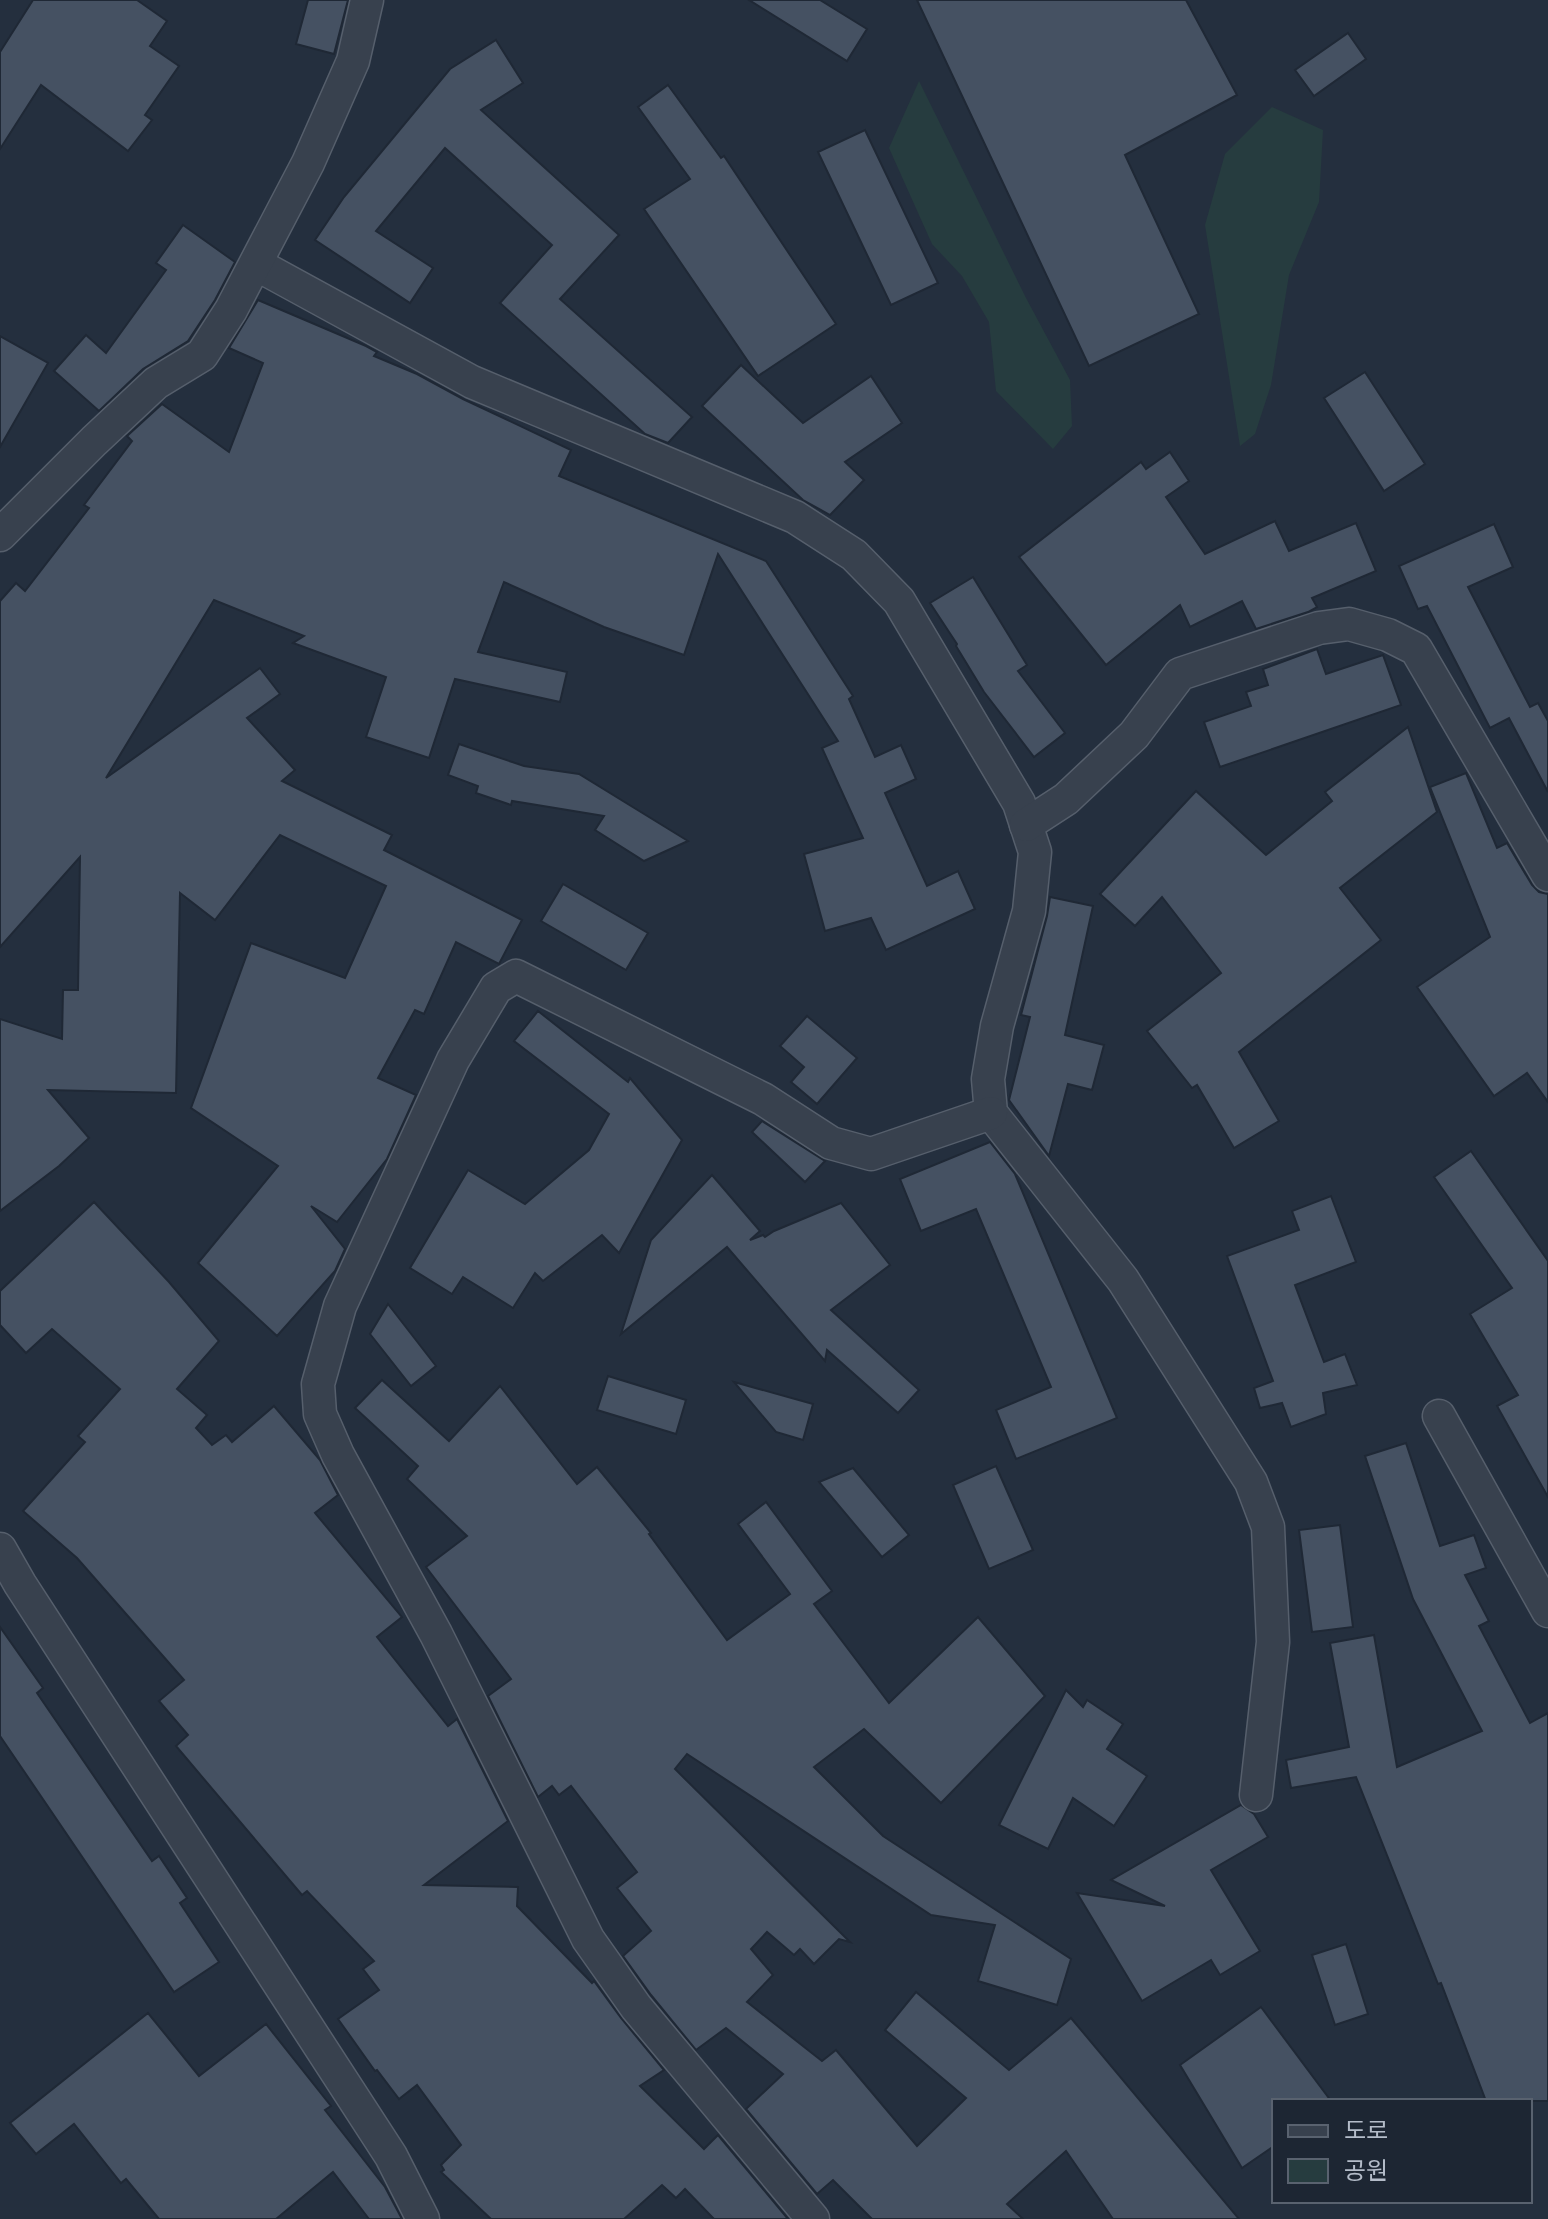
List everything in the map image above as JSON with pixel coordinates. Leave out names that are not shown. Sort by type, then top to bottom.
[{"type":"street","points":[[0,535],[156,383],[202,355],[231,310],[308,163],[353,61],[367,0]]},
{"type":"street","points":[[256,264],[472,382],[795,517],[854,555],[899,601],[1019,803],[1035,852],[1029,911],[997,1026],[988,1079],[991,1113],[1123,1280],[1251,1482],[1268,1527],[1273,1642],[1256,1795]]},
{"type":"street","points":[[1026,825],[1066,799],[1134,735],[1180,674],[1319,628],[1349,624],[1388,635],[1416,649],[1548,875]]},
{"type":"street","points":[[813,2219],[636,2007],[588,1939],[436,1634],[338,1455],[320,1414],[318,1384],[340,1306],[453,1060],[496,988],[516,976],[763,1099],[831,1143],[844,1147],[871,1154],[991,1113]]},
{"type":"street","points":[[1439,1416],[1548,1611]]},
{"type":"street","points":[[0,1549],[391,2156],[423,2219]]},
{"type":"green space","points":[[919,81],[1070,380],[1072,426],[1053,449],[996,391],[989,322],[962,276],[932,244],[889,148]]},
{"type":"green space","points":[[1272,107],[1323,130],[1319,202],[1289,275],[1271,385],[1255,434],[1240,446],[1205,225],[1225,154]]},
{"type":"building","points":[[33,0],[137,0],[167,21],[150,46],[179,66],[145,115],[152,120],[128,151],[41,85],[0,149],[0,52]]},
{"type":"building","points":[[308,0],[348,0],[334,54],[296,44]]},
{"type":"building","points":[[749,0],[820,0],[867,29],[847,61]]},
{"type":"building","points":[[917,0],[1186,0],[1237,95],[1125,155],[1199,314],[1089,366]]},
{"type":"building","points":[[1348,33],[1366,59],[1314,96],[1295,70]]},
{"type":"building","points":[[496,40],[523,83],[481,110],[619,235],[560,299],[692,417],[668,443],[645,434],[500,303],[552,245],[445,148],[376,231],[433,268],[410,303],[315,240],[344,197],[450,69]]},
{"type":"building","points":[[668,85],[721,158],[724,156],[836,324],[758,376],[644,209],[690,179],[638,107]]},
{"type":"building","points":[[865,130],[938,283],[891,305],[818,152]]},
{"type":"building","points":[[183,225],[235,262],[188,341],[143,369],[99,411],[54,371],[86,335],[106,353],[166,270],[156,263]]},
{"type":"building","points":[[258,300],[366,346],[377,352],[374,356],[571,450],[559,476],[766,561],[853,696],[849,699],[875,757],[901,745],[916,779],[885,793],[927,886],[958,871],[975,909],[886,950],[871,918],[825,931],[804,854],[863,838],[822,748],[838,741],[718,554],[684,655],[604,627],[504,582],[478,652],[567,672],[560,702],[455,679],[429,758],[366,737],[386,677],[293,643],[304,636],[214,600],[106,778],[260,668],[280,694],[247,718],[295,770],[282,781],[392,835],[384,850],[522,920],[499,964],[456,942],[424,1014],[415,1010],[378,1078],[416,1095],[387,1159],[337,1222],[311,1206],[345,1249],[335,1271],[277,1336],[198,1263],[278,1166],[191,1108],[251,943],[345,978],[386,886],[280,835],[215,920],[180,893],[176,1093],[48,1090],[89,1138],[59,1166],[0,1211],[0,1019],[62,1039],[63,990],[78,990],[80,857],[0,947],[0,601],[16,583],[25,591],[89,508],[84,505],[132,441],[127,436],[162,404],[229,452],[263,363],[229,348]]},
{"type":"building","points":[[0,336],[48,363],[0,447]]},
{"type":"building","points":[[741,365],[803,423],[871,376],[902,423],[845,462],[864,480],[830,515],[803,500],[702,406]]},
{"type":"building","points":[[1365,372],[1425,464],[1384,491],[1324,398]]},
{"type":"building","points":[[1170,452],[1189,481],[1166,497],[1205,554],[1275,521],[1289,551],[1356,523],[1376,571],[1312,598],[1317,607],[1308,612],[1256,629],[1242,601],[1190,627],[1180,605],[1106,665],[1019,557],[1141,462],[1146,469]]},
{"type":"building","points":[[1494,524],[1513,567],[1468,587],[1530,707],[1538,703],[1548,721],[1548,792],[1509,718],[1490,728],[1427,606],[1418,609],[1399,566]]},
{"type":"building","points":[[973,577],[1027,665],[1018,671],[1065,733],[1034,757],[984,692],[930,603]]},
{"type":"building","points":[[1317,649],[1326,674],[1383,655],[1401,705],[1220,767],[1204,722],[1251,706],[1246,692],[1268,685],[1263,669]]},
{"type":"building","points":[[1408,727],[1437,812],[1340,888],[1381,940],[1239,1052],[1279,1121],[1234,1148],[1197,1085],[1192,1088],[1147,1031],[1221,973],[1162,897],[1135,926],[1100,894],[1196,791],[1266,855],[1332,801],[1325,792]]},
{"type":"building","points":[[459,744],[524,766],[579,774],[688,841],[644,861],[595,830],[604,816],[512,801],[511,805],[476,793],[478,786],[448,775]]},
{"type":"building","points":[[1466,773],[1497,848],[1507,843],[1532,885],[1539,892],[1548,894],[1548,1102],[1527,1073],[1494,1096],[1417,987],[1490,937],[1430,787]]},
{"type":"building","points":[[563,884],[648,933],[626,970],[541,921]]},
{"type":"building","points":[[1050,897],[1093,906],[1065,1035],[1104,1045],[1092,1090],[1068,1084],[1049,1156],[1009,1100],[1030,1017],[1021,1015]]},
{"type":"building","points":[[538,1011],[628,1082],[630,1078],[682,1140],[619,1253],[602,1235],[543,1281],[535,1273],[513,1308],[463,1277],[452,1294],[410,1268],[468,1170],[525,1204],[589,1150],[609,1114],[514,1041]]},
{"type":"building","points":[[807,1016],[857,1058],[817,1104],[791,1082],[804,1067],[780,1046]]},
{"type":"building","points":[[762,1121],[825,1161],[805,1182],[752,1132]]},
{"type":"building","points":[[990,1142],[1015,1174],[1117,1418],[1016,1459],[996,1410],[1051,1387],[976,1209],[921,1231],[900,1179]]},
{"type":"building","points":[[1471,1151],[1548,1261],[1548,1497],[1497,1406],[1518,1395],[1470,1314],[1512,1288],[1434,1177]]},
{"type":"building","points":[[712,1175],[760,1231],[750,1240],[765,1237],[841,1203],[890,1265],[831,1310],[919,1390],[898,1413],[827,1350],[825,1361],[727,1247],[621,1334],[651,1240]]},
{"type":"building","points":[[1331,1196],[1356,1262],[1295,1285],[1324,1362],[1345,1354],[1357,1385],[1323,1393],[1326,1414],[1291,1427],[1282,1403],[1260,1408],[1254,1388],[1273,1381],[1227,1256],[1299,1230],[1292,1211]]},
{"type":"building","points":[[94,1202],[219,1341],[177,1389],[207,1415],[196,1428],[212,1445],[226,1435],[232,1442],[274,1406],[320,1460],[338,1495],[315,1513],[402,1617],[377,1637],[448,1726],[457,1719],[508,1821],[424,1885],[518,1887],[517,1906],[592,1983],[594,1981],[664,2070],[640,2086],[704,2149],[718,2135],[788,2219],[714,2219],[685,2189],[676,2198],[662,2185],[624,2219],[491,2219],[441,2172],[444,2170],[441,2165],[461,2145],[417,2085],[399,2099],[338,2019],[379,1990],[363,1969],[374,1961],[307,1891],[302,1895],[176,1746],[188,1735],[159,1701],[184,1680],[77,1558],[23,1511],[85,1442],[78,1436],[120,1389],[52,1329],[26,1353],[0,1325],[0,1291]]},
{"type":"building","points":[[388,1304],[436,1366],[411,1386],[370,1334]]},
{"type":"building","points":[[608,1376],[686,1400],[676,1434],[597,1410]]},
{"type":"building","points":[[382,1380],[449,1441],[500,1386],[577,1484],[597,1467],[651,1533],[727,1640],[790,1594],[738,1524],[766,1502],[832,1591],[814,1604],[889,1703],[978,1617],[1045,1696],[941,1803],[864,1729],[814,1767],[883,1836],[1071,1959],[1057,2005],[978,1981],[995,1925],[931,1915],[687,1754],[675,1769],[850,1942],[839,1939],[814,1964],[800,1949],[794,1955],[767,1932],[751,1949],[773,1975],[747,2002],[822,2061],[836,2050],[917,2146],[966,2098],[885,2030],[916,1992],[1009,2070],[1071,2018],[1239,2219],[1113,2219],[1066,2151],[1007,2204],[1023,2219],[872,2219],[833,2180],[817,2194],[746,2109],[783,2074],[726,2028],[696,2050],[623,1956],[651,1931],[617,1888],[637,1872],[571,1786],[559,1795],[552,1786],[538,1797],[488,1696],[511,1679],[426,1567],[467,1536],[407,1479],[418,1466],[355,1408]]},
{"type":"building","points":[[734,1382],[813,1404],[803,1440],[776,1432]]},
{"type":"building","points":[[1406,1443],[1440,1546],[1474,1535],[1486,1568],[1465,1575],[1489,1621],[1479,1626],[1530,1723],[1548,1713],[1548,2101],[1485,2099],[1356,1777],[1291,1788],[1286,1760],[1349,1747],[1330,1643],[1374,1635],[1397,1767],[1482,1731],[1413,1599],[1365,1456]]},
{"type":"building","points":[[996,1466],[1033,1550],[989,1569],[953,1485]]},
{"type":"building","points":[[853,1468],[909,1535],[882,1557],[819,1482]]},
{"type":"building","points":[[1340,1525],[1353,1627],[1312,1632],[1299,1530]]},
{"type":"building","points":[[0,1627],[43,1688],[37,1693],[152,1861],[159,1856],[187,1898],[180,1903],[219,1962],[174,1992],[0,1736]]},
{"type":"building","points":[[1066,1690],[1083,1707],[1087,1700],[1123,1724],[1107,1749],[1147,1776],[1114,1826],[1073,1798],[1048,1849],[999,1825]]},
{"type":"building","points":[[1241,1805],[1254,1814],[1268,1837],[1211,1870],[1260,1951],[1220,1975],[1211,1960],[1142,2001],[1077,1893],[1165,1906],[1111,1880]]},
{"type":"building","points":[[1346,1944],[1368,2014],[1335,2025],[1312,1955]]},
{"type":"building","points":[[1261,2007],[1330,2099],[1272,2099],[1272,2147],[1242,2168],[1180,2065]]},
{"type":"building","points":[[148,2013],[199,2076],[266,2024],[331,2106],[325,2110],[385,2187],[402,2219],[369,2219],[333,2172],[276,2219],[159,2219],[126,2179],[121,2183],[74,2124],[36,2154],[10,2123]]}]
